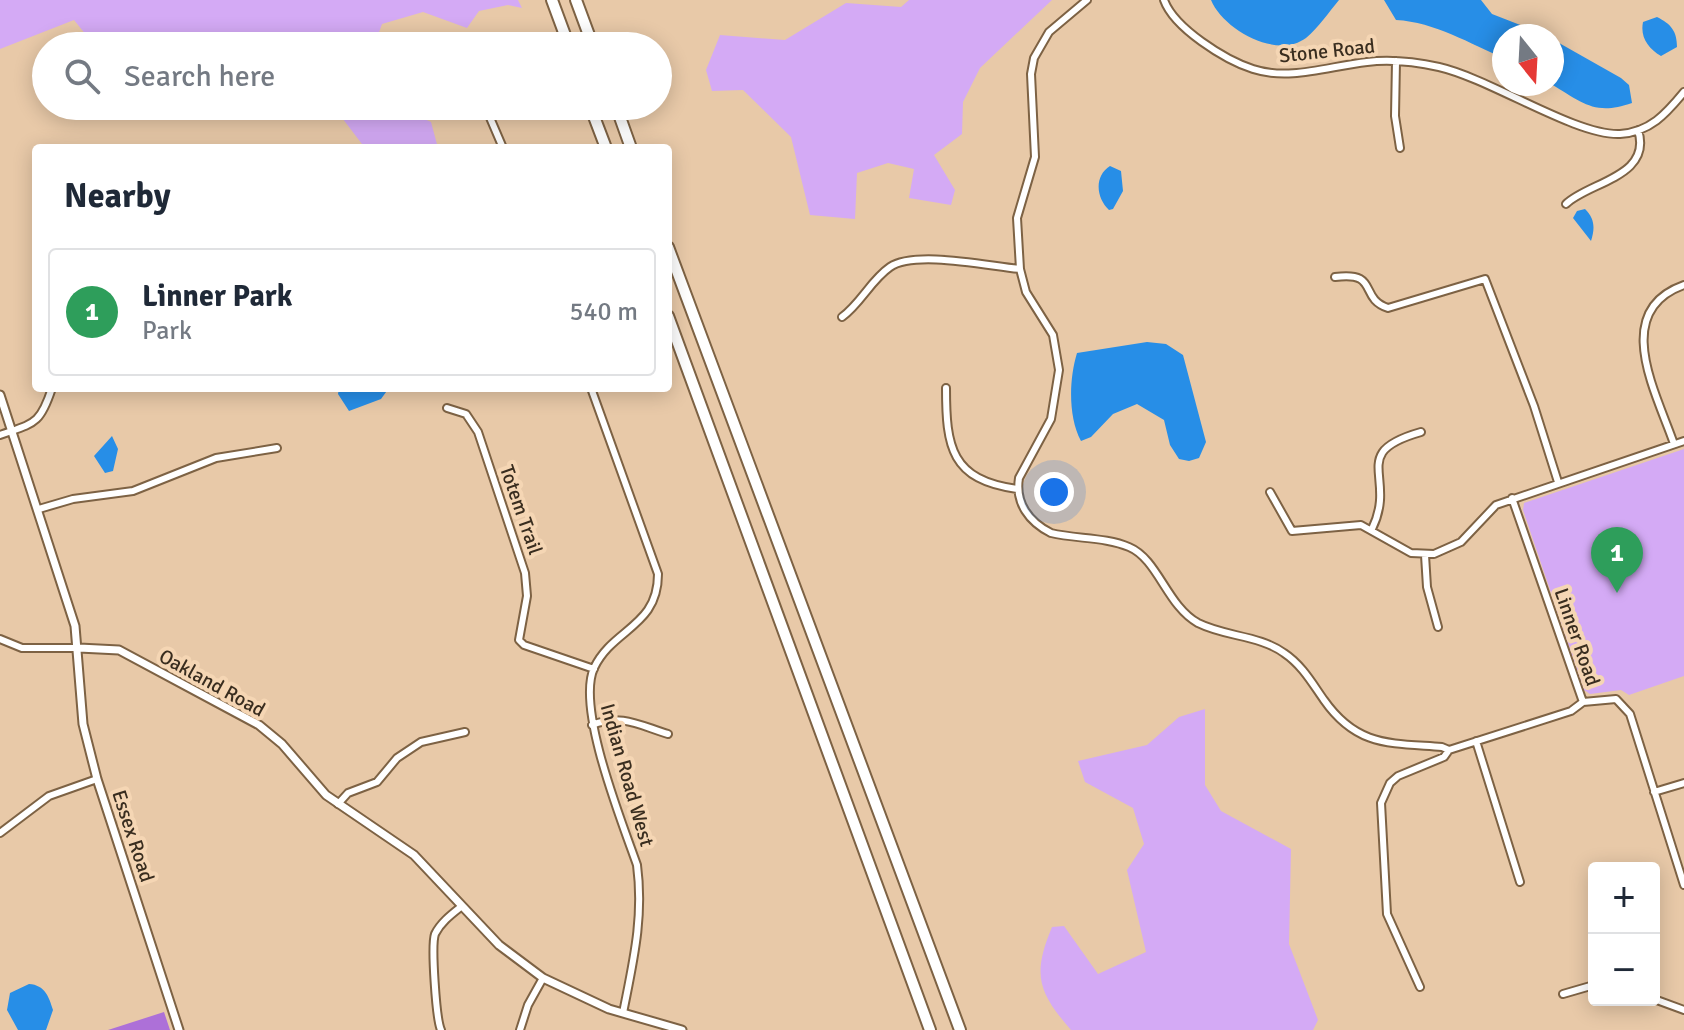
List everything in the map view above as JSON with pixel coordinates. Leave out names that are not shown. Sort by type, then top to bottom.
[{"type":"highway","points":[[552,0],[564,32]]},
{"type":"highway","points":[[576,0],[588,32]]},
{"type":"highway","points":[[595,120],[604,144]]},
{"type":"highway","points":[[621,120],[630,144]]},
{"type":"highway","points":[[672,258],[960,1030]]},
{"type":"highway","points":[[672,327],[930,1030]]},
{"type":"street","points":[[1087,0],[1049,32],[1034,58],[1031,90],[1035,157],[1017,218],[1020,269],[1026,292],[1053,335],[1059,370],[1051,419],[1019,478],[1017,489],[1023,508],[1040,528],[1064,536],[1129,547],[1140,554],[1173,602],[1195,621],[1271,645],[1284,653],[1297,663],[1332,711],[1352,730],[1378,742],[1449,750],[1571,711],[1583,702]]},
{"type":"street","name":"Stone Road","points":[[1164,0],[1172,16],[1191,34],[1249,68],[1266,73],[1299,73],[1370,61],[1396,61],[1466,75],[1604,133],[1638,130]]},
{"type":"street","points":[[1396,61],[1395,116],[1400,148]]},
{"type":"street","points":[[1566,204],[1575,195],[1622,174],[1637,152],[1641,140],[1638,130],[1662,118],[1684,92]]},
{"type":"street","points":[[491,120],[501,144]]},
{"type":"street","points":[[842,317],[857,306],[888,268],[906,259],[1020,269]]},
{"type":"street","points":[[1335,277],[1358,275],[1364,279],[1375,301],[1388,308],[1485,279],[1534,406],[1558,482]]},
{"type":"street","points":[[1674,444],[1644,358],[1642,333],[1649,310],[1684,285]]},
{"type":"street","points":[[946,388],[947,437],[956,458],[980,480],[1017,489]]},
{"type":"street","points":[[0,435],[38,419],[50,392]]},
{"type":"street","points":[[592,392],[658,574],[656,596],[646,615],[608,649],[594,669]]},
{"type":"street","points":[[0,395],[62,577],[79,648],[22,648],[0,639]]},
{"type":"street","name":"Totem Trail","points":[[447,408],[466,414],[478,432],[525,573],[527,596],[519,640],[594,669]]},
{"type":"street","points":[[1372,529],[1383,496],[1379,454],[1391,442],[1421,432]]},
{"type":"street","points":[[1270,492],[1292,531],[1352,524],[1372,529],[1398,548],[1425,555],[1455,547],[1489,511],[1512,498],[1684,441]]},
{"type":"street","points":[[39,509],[73,499],[133,491],[216,458],[277,448]]},
{"type":"street","name":"Linner Road","points":[[1512,498],[1583,702],[1605,697],[1625,706],[1684,885]]},
{"type":"street","points":[[1425,555],[1427,587],[1438,627]]},
{"type":"street","name":"Essex Road","points":[[79,648],[83,724],[97,779],[179,1030]]},
{"type":"street","name":"Oakland Road","points":[[79,648],[119,650],[259,725],[282,744],[338,804],[414,855],[506,952],[543,978],[588,1001],[682,1030]]},
{"type":"street","name":"Indian Road West","points":[[594,669],[588,697],[592,725],[637,865],[639,883],[637,949],[623,1013]]},
{"type":"street","points":[[592,725],[614,718],[625,719],[668,734]]},
{"type":"street","points":[[338,804],[348,793],[377,782],[397,758],[421,742],[465,732]]},
{"type":"street","points":[[1476,741],[1520,882]]},
{"type":"street","points":[[1420,987],[1387,914],[1381,803],[1390,783],[1398,776],[1444,757],[1449,750]]},
{"type":"street","points":[[0,833],[49,796],[97,779]]},
{"type":"street","points":[[1654,792],[1684,783]]},
{"type":"street","points":[[441,1030],[436,1014],[432,944],[441,924],[462,906]]},
{"type":"street","points":[[520,1030],[528,1005],[543,978]]},
{"type":"street","points":[[1563,994],[1588,987]]},
{"type":"street","points":[[1660,1001],[1684,1010]]},
{"type":"shaded area","points":[[0,0],[518,0],[522,8],[508,5],[479,11],[467,28],[423,12],[382,24],[379,32],[84,32],[74,20],[43,32],[32,32],[32,36],[0,49]]},
{"type":"shaded area","points":[[909,0],[1052,0],[980,68],[963,102],[962,134],[934,155],[955,190],[951,205],[909,198],[914,169],[888,163],[857,173],[855,219],[810,215],[791,137],[743,90],[712,91],[706,70],[720,35],[785,40],[846,3],[901,7]]},
{"type":"shaded area","points":[[344,120],[427,120],[431,122],[437,144],[362,144]]},
{"type":"shaded area","points":[[1684,449],[1684,676],[1629,695],[1621,690],[1590,694],[1584,690],[1523,510],[1524,503]]},
{"type":"shaded area","points":[[1205,709],[1205,785],[1221,811],[1291,849],[1289,944],[1318,1020],[1313,1030],[1071,1030],[1051,1005],[1042,982],[1042,958],[1052,927],[1064,926],[1098,974],[1146,952],[1127,870],[1144,844],[1133,808],[1085,782],[1078,761],[1147,745],[1179,717]]},
{"type":"shaded area","points":[[164,1012],[170,1030],[108,1030]]},
{"type":"water","points":[[1211,0],[1339,0],[1306,38],[1294,44],[1280,45],[1266,43],[1238,31],[1217,11]]},
{"type":"water","points":[[1384,0],[1481,0],[1492,14],[1517,24],[1492,24],[1492,53],[1438,29],[1396,20]]},
{"type":"water","points":[[1657,17],[1672,29],[1677,41],[1677,47],[1661,56],[1649,46],[1643,33],[1643,22]]},
{"type":"water","points":[[1564,46],[1621,78],[1629,85],[1632,103],[1599,108],[1564,92]]},
{"type":"water","points":[[1110,166],[1121,171],[1123,191],[1113,209],[1109,210],[1101,199],[1099,181]]},
{"type":"water","points":[[1585,209],[1593,224],[1591,241],[1573,218],[1577,211]]},
{"type":"water","points":[[1147,342],[1166,344],[1183,355],[1206,442],[1199,458],[1189,461],[1179,459],[1170,445],[1164,420],[1137,404],[1113,414],[1091,437],[1081,441],[1071,398],[1077,353]]},
{"type":"water","points":[[386,392],[381,399],[349,411],[338,394]]},
{"type":"water","points":[[112,436],[118,449],[113,471],[105,473],[94,456]]},
{"type":"water","points":[[29,984],[43,989],[50,1001],[53,1010],[46,1030],[18,1030],[7,1010],[10,993]]},
{"type":"place","name":"Linner Park","points":[[1617,593]]}]
